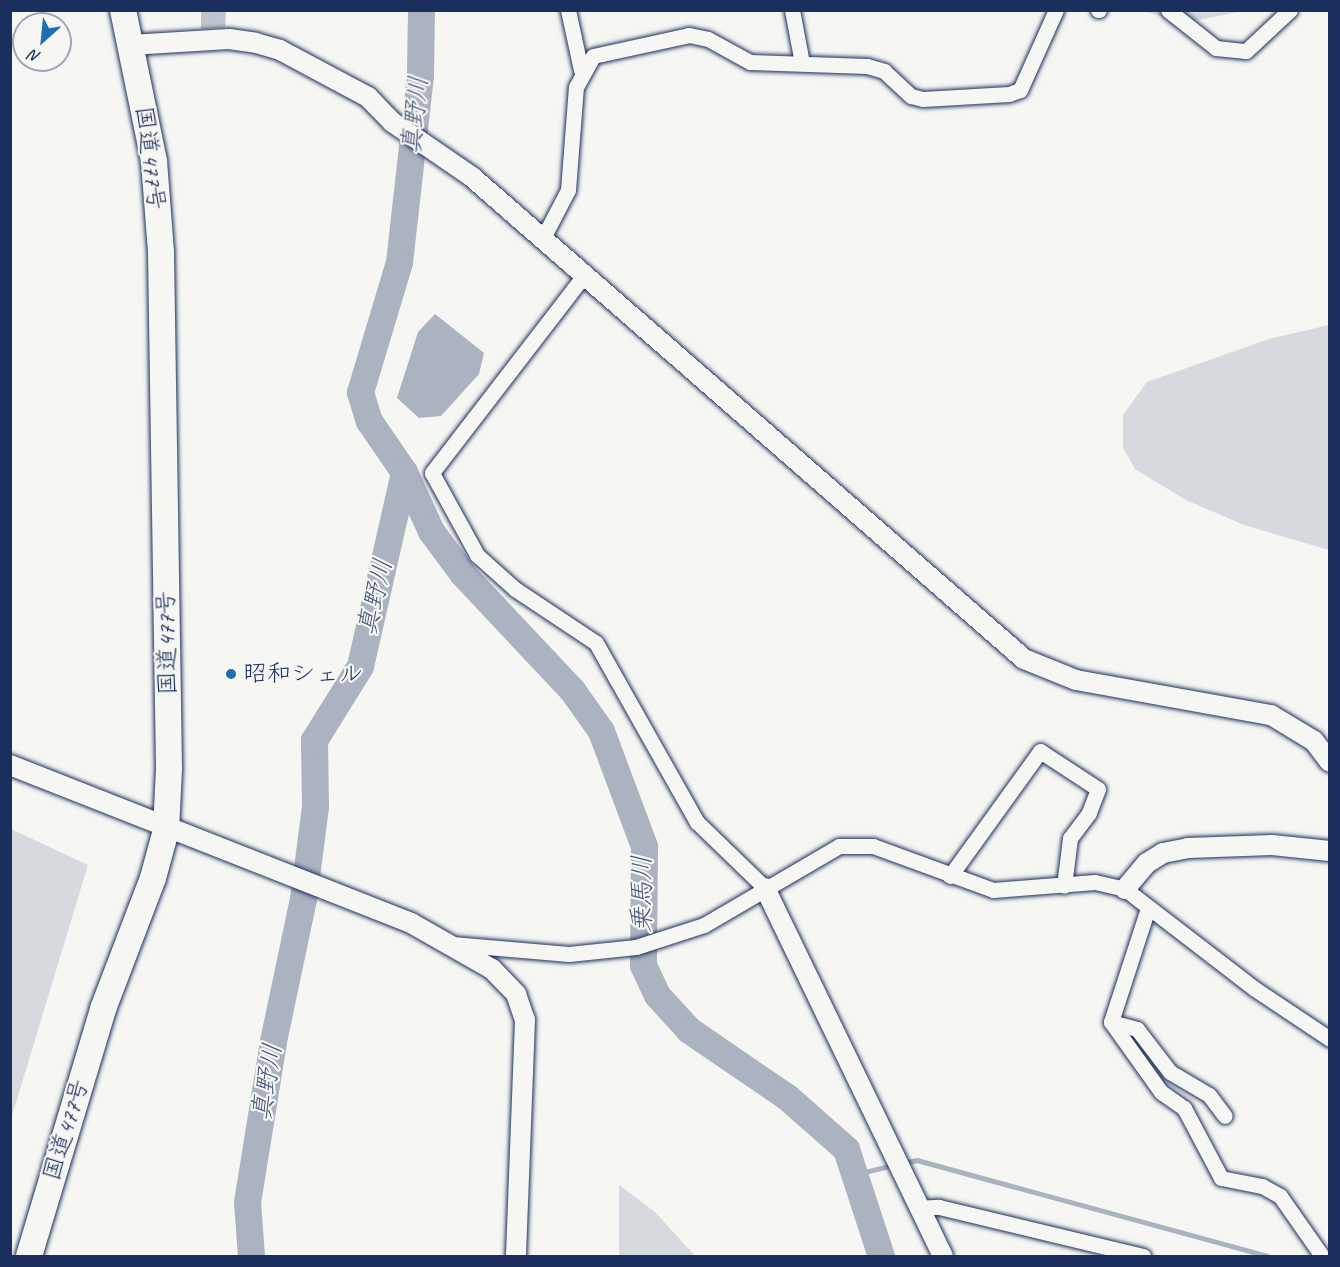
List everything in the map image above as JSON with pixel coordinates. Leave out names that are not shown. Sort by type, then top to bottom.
[{"type":"highway","name":"国道477号","points":[[29,1257],[100,1020],[153,878],[166,830],[169,768],[160,252],[154,161],[123,10]]},
{"type":"street","points":[[543,238],[568,190],[581,70],[568,10]]},
{"type":"street","points":[[792,10],[802,63]]},
{"type":"street","points":[[581,70],[592,56],[689,35],[708,39],[750,62],[802,63],[884,71],[911,96],[923,99],[1009,94],[1020,90],[1056,10]]},
{"type":"street","points":[[1168,10],[1216,48],[1246,51],[1290,10]]},
{"type":"street","points":[[130,45],[229,39],[264,45],[368,98],[392,123],[431,147],[543,238],[1024,659],[1076,680],[1271,715],[1314,741],[1329,762]]},
{"type":"street","points":[[585,274],[432,473],[477,555],[515,590],[596,643],[697,822],[765,888],[917,1208],[943,1257]]},
{"type":"street","points":[[950,876],[1040,751],[1098,789],[1089,813],[1070,838],[1064,886]]},
{"type":"street","points":[[10,765],[166,830],[411,923],[452,944],[500,977],[516,994],[525,1020],[516,1257]]},
{"type":"street","points":[[1125,889],[1147,863],[1163,853],[1188,848],[1272,845],[1329,851]]},
{"type":"street","points":[[452,944],[603,954],[704,925],[839,846],[873,846],[993,890],[1095,882],[1125,889],[1329,1039]]},
{"type":"street","points":[[1111,1022],[1148,908]]},
{"type":"street","points":[[1111,1022],[1137,1029],[1170,1072],[1209,1095],[1225,1116]]},
{"type":"street","points":[[1111,1022],[1161,1092],[1184,1108],[1221,1178],[1262,1186],[1280,1196],[1322,1257]]},
{"type":"street","points":[[917,1208],[939,1207],[1143,1257]]},
{"type":"shaded area","points":[[1143,11],[1243,11],[1184,23]]},
{"type":"shaded area","points":[[435,314],[484,353],[479,374],[441,416],[419,418],[397,398],[418,332]]},
{"type":"shaded area","points":[[1329,325],[1329,550],[1244,525],[1186,500],[1135,469],[1123,448],[1123,415],[1147,382],[1269,339]]},
{"type":"shaded area","points":[[11,829],[88,865],[11,1119]]},
{"type":"shaded area","points":[[619,1185],[655,1212],[695,1256],[619,1256]]},
{"type":"building","points":[[201,10],[226,10],[225,27],[201,29]]},
{"type":"waterway","name":"乗馬川","points":[[421,10],[420,75],[399,262],[360,392],[369,421],[404,472],[431,531],[462,573],[572,690],[601,731],[644,846],[643,965],[657,995],[689,1030],[787,1097],[846,1149],[881,1256]]},
{"type":"waterway","name":"真野川","points":[[251,1256],[247,1202],[273,1041],[303,899],[315,806],[314,740],[360,666],[404,472]]},
{"type":"waterway","points":[[902,1163],[917,1160],[1267,1256]]},
{"type":"waterway","points":[[857,1174],[894,1165]]},
{"type":"place","name":"昭和シェル","points":[[231,674]]}]
